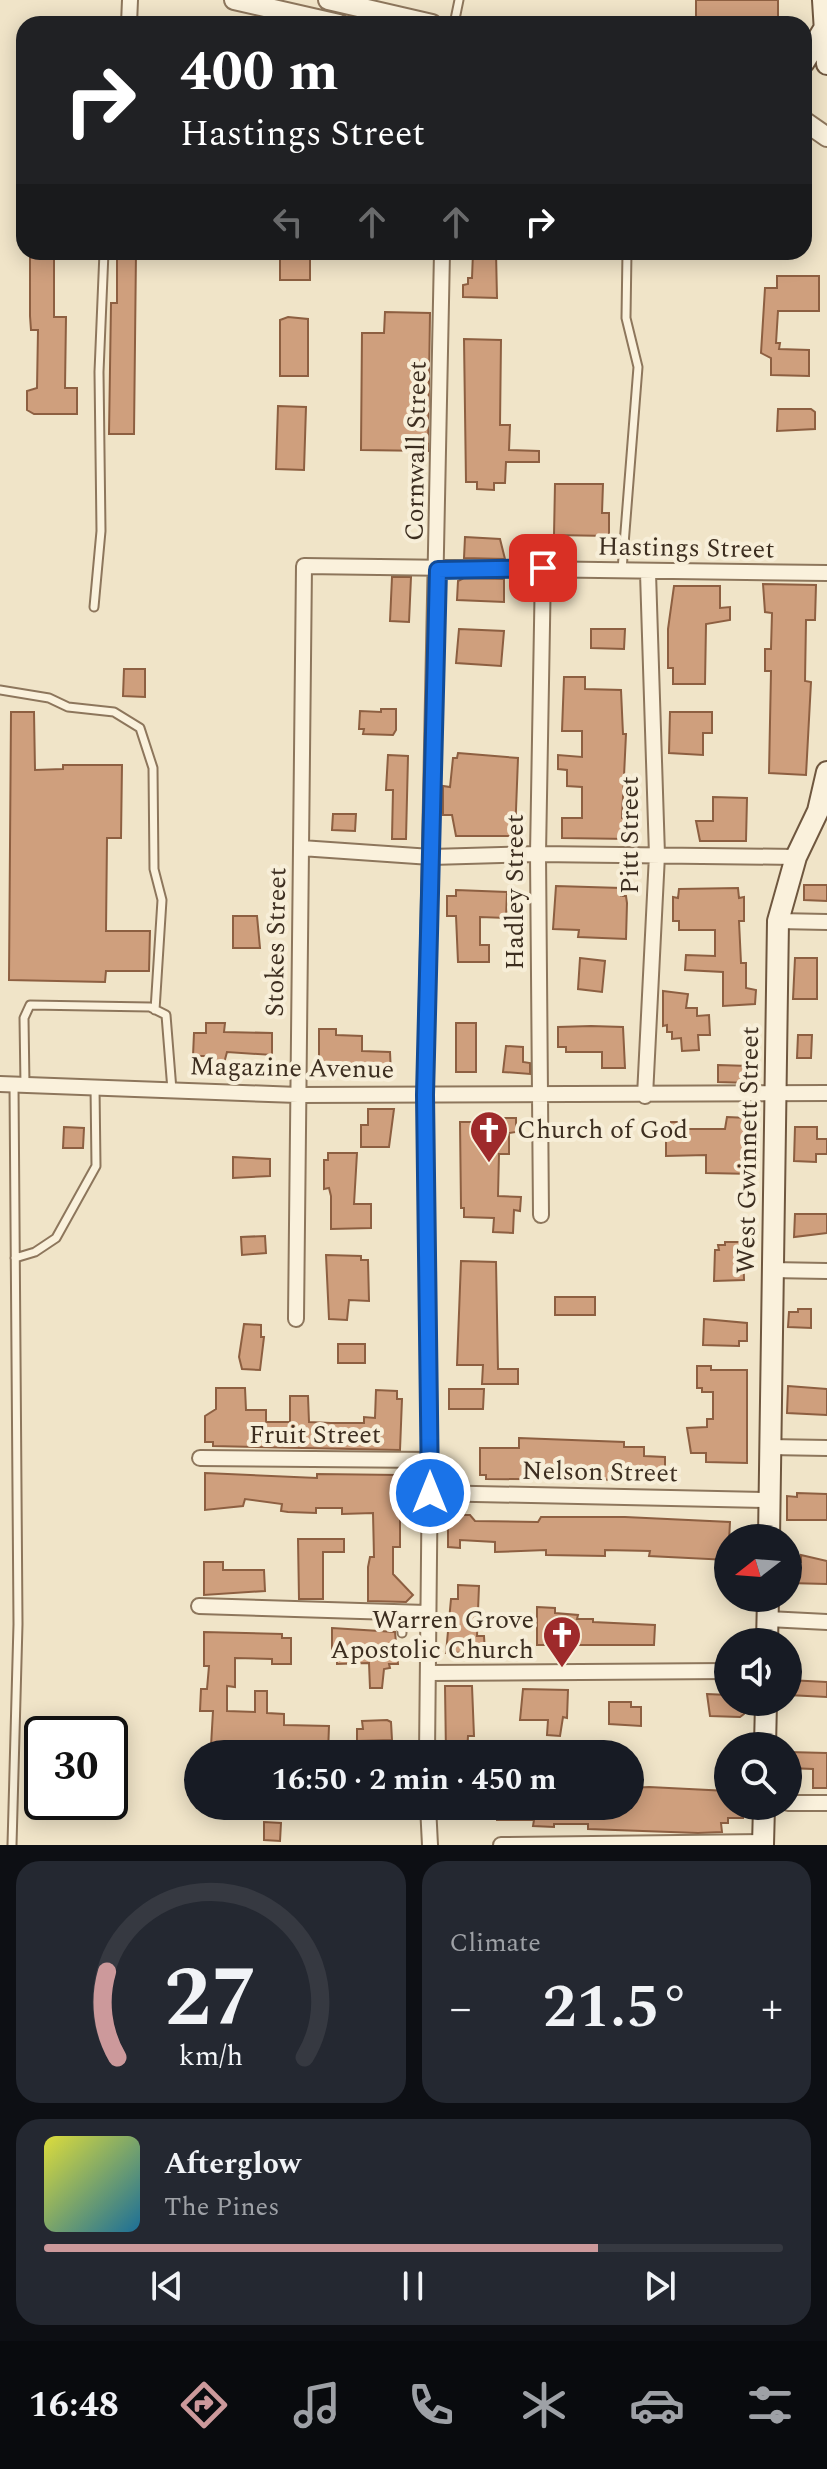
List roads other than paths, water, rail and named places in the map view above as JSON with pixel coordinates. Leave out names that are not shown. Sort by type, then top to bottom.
[{"type":"main road","points":[[823,0],[827,64]]},
{"type":"main road","points":[[812,49],[824,29]]},
{"type":"main road","name":"West Gwinnett Street","points":[[769,1524],[778,921],[796,857],[823,811],[827,772]]},
{"type":"main road","points":[[768,1612],[768,1628]]},
{"type":"main road","points":[[763,1843],[764,1820]]},
{"type":"street","points":[[234,0],[304,16]]},
{"type":"street","points":[[328,0],[397,16]]},
{"type":"street","name":"Cornwall Street","points":[[427,1740],[426,1613],[430,1460],[425,1095],[442,260]]},
{"type":"street","name":"Hastings Street","points":[[304,566],[827,573]]},
{"type":"street","name":"Stokes Street","points":[[296,1319],[304,566]]},
{"type":"street","name":"Hadley Street","points":[[541,1215],[538,854],[543,568]]},
{"type":"street","name":"Pitt Street","points":[[645,1096],[657,855],[648,573]]},
{"type":"street","points":[[301,848],[431,857],[538,854],[796,857]]},
{"type":"street","points":[[778,921],[827,922]]},
{"type":"street","name":"Magazine Avenue","points":[[13,1084],[298,1095],[827,1093]]},
{"type":"street","points":[[771,1270],[827,1271]]},
{"type":"street","points":[[769,1447],[827,1448]]},
{"type":"street","name":"Fruit Street","points":[[200,1458],[430,1460]]},
{"type":"street","name":"Nelson Street","points":[[430,1493],[769,1500]]},
{"type":"street","points":[[199,1606],[426,1613]]},
{"type":"street","points":[[768,1619],[827,1622]]},
{"type":"street","points":[[429,1673],[714,1671]]},
{"type":"street","points":[[802,1803],[827,1803]]},
{"type":"street","points":[[429,1820],[430,1845]]},
{"type":"street","points":[[501,1845],[763,1843]]},
{"type":"lane","points":[[94,607],[101,531],[99,372],[104,260]]},
{"type":"lane","points":[[622,572],[638,367],[626,318],[627,260]]},
{"type":"lane","points":[[0,690],[49,698],[68,707],[114,712],[140,728],[153,768],[154,869],[162,900],[155,1010]]},
{"type":"lane","points":[[12,1845],[18,1624],[13,1084],[24,1018],[30,1005],[155,1010],[166,1015],[172,1090]]},
{"type":"lane","points":[[15,1258],[35,1252],[56,1238],[96,1166],[95,1087]]},
{"type":"lane","points":[[401,1612],[402,1633]]},
{"type":"place","name":"Church of God","points":[[489,1164]]},
{"type":"place","name":"Warren Grove Apostolic Church","points":[[562,1669]]}]
